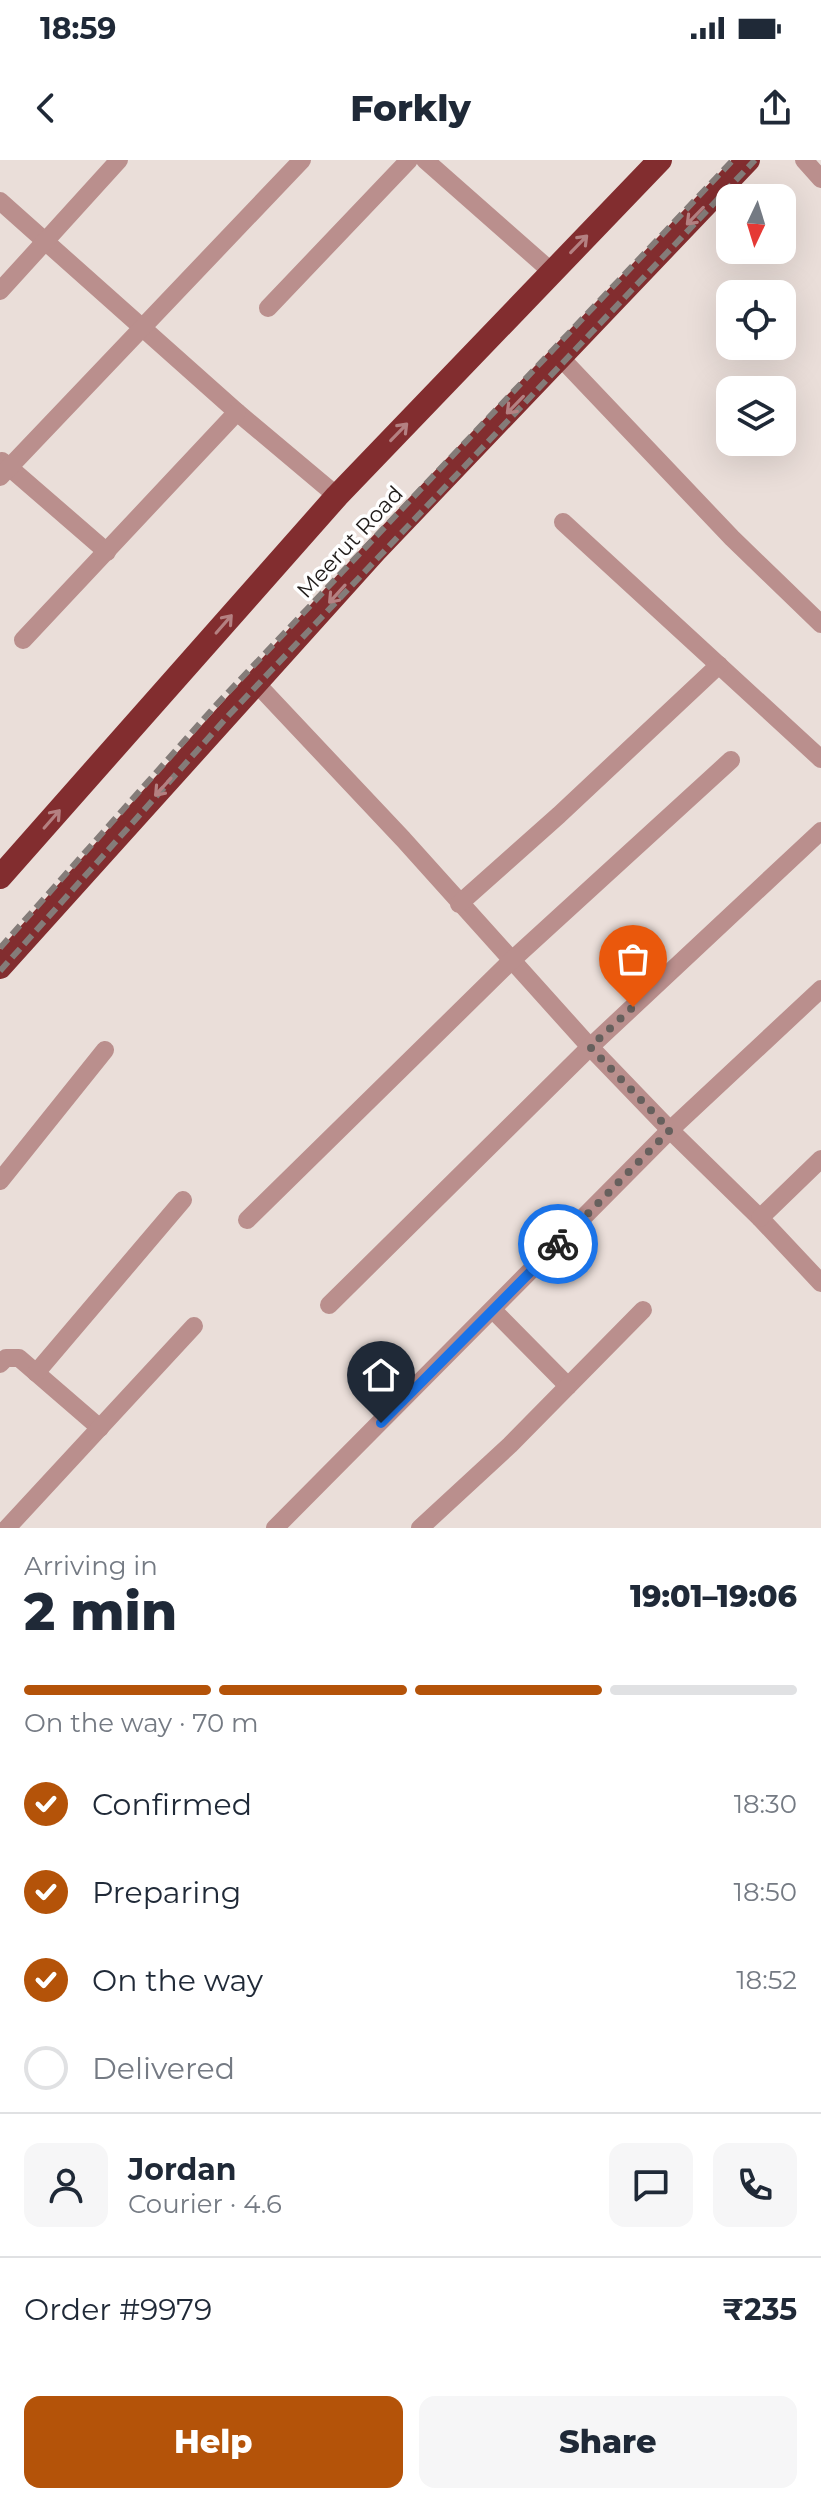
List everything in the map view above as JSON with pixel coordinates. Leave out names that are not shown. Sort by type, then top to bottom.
[{"type":"highway","name":"Meerut Road","points":[[0,877],[337,496],[660,160]]},
{"type":"highway","name":"Meerut Road","points":[[0,967],[375,551],[748,160]]},
{"type":"street","points":[[0,291],[119,160]]},
{"type":"street","points":[[107,552],[3,468],[302,160]]},
{"type":"street","points":[[268,308],[409,160]]},
{"type":"street","points":[[425,160],[552,272]]},
{"type":"street","points":[[804,160],[821,179]]},
{"type":"street","points":[[0,201],[237,412],[337,496]]},
{"type":"street","points":[[560,357],[732,538],[821,624]]},
{"type":"street","points":[[23,640],[237,412]]},
{"type":"street","points":[[563,522],[821,759]]},
{"type":"street","points":[[459,904],[719,665]]},
{"type":"street","points":[[256,683],[403,839],[590,1047],[821,1283]]},
{"type":"street","points":[[247,1220],[512,960],[731,760]]},
{"type":"street","points":[[329,1305],[590,1047],[821,831]]},
{"type":"street","points":[[275,1528],[670,1130],[821,989]]},
{"type":"street","points":[[0,1181],[105,1050]]},
{"type":"street","points":[[760,1218],[821,1159]]},
{"type":"street","points":[[36,1373],[183,1200]]},
{"type":"street","points":[[493,1310],[568,1386]]},
{"type":"street","points":[[420,1528],[510,1445],[643,1310]]},
{"type":"street","points":[[7,1528],[194,1326]]},
{"type":"street","points":[[0,1364],[6,1358],[15,1357],[100,1428]]},
{"type":"railway","points":[[0,948],[217,704],[733,160]]},
{"type":"railway","points":[[0,971],[229,715],[755,160]]},
{"type":"way so far","points":[[558,1244],[670,1130],[590,1047],[633,1007]]},
{"type":"route","points":[[381,1423],[558,1244]]}]
